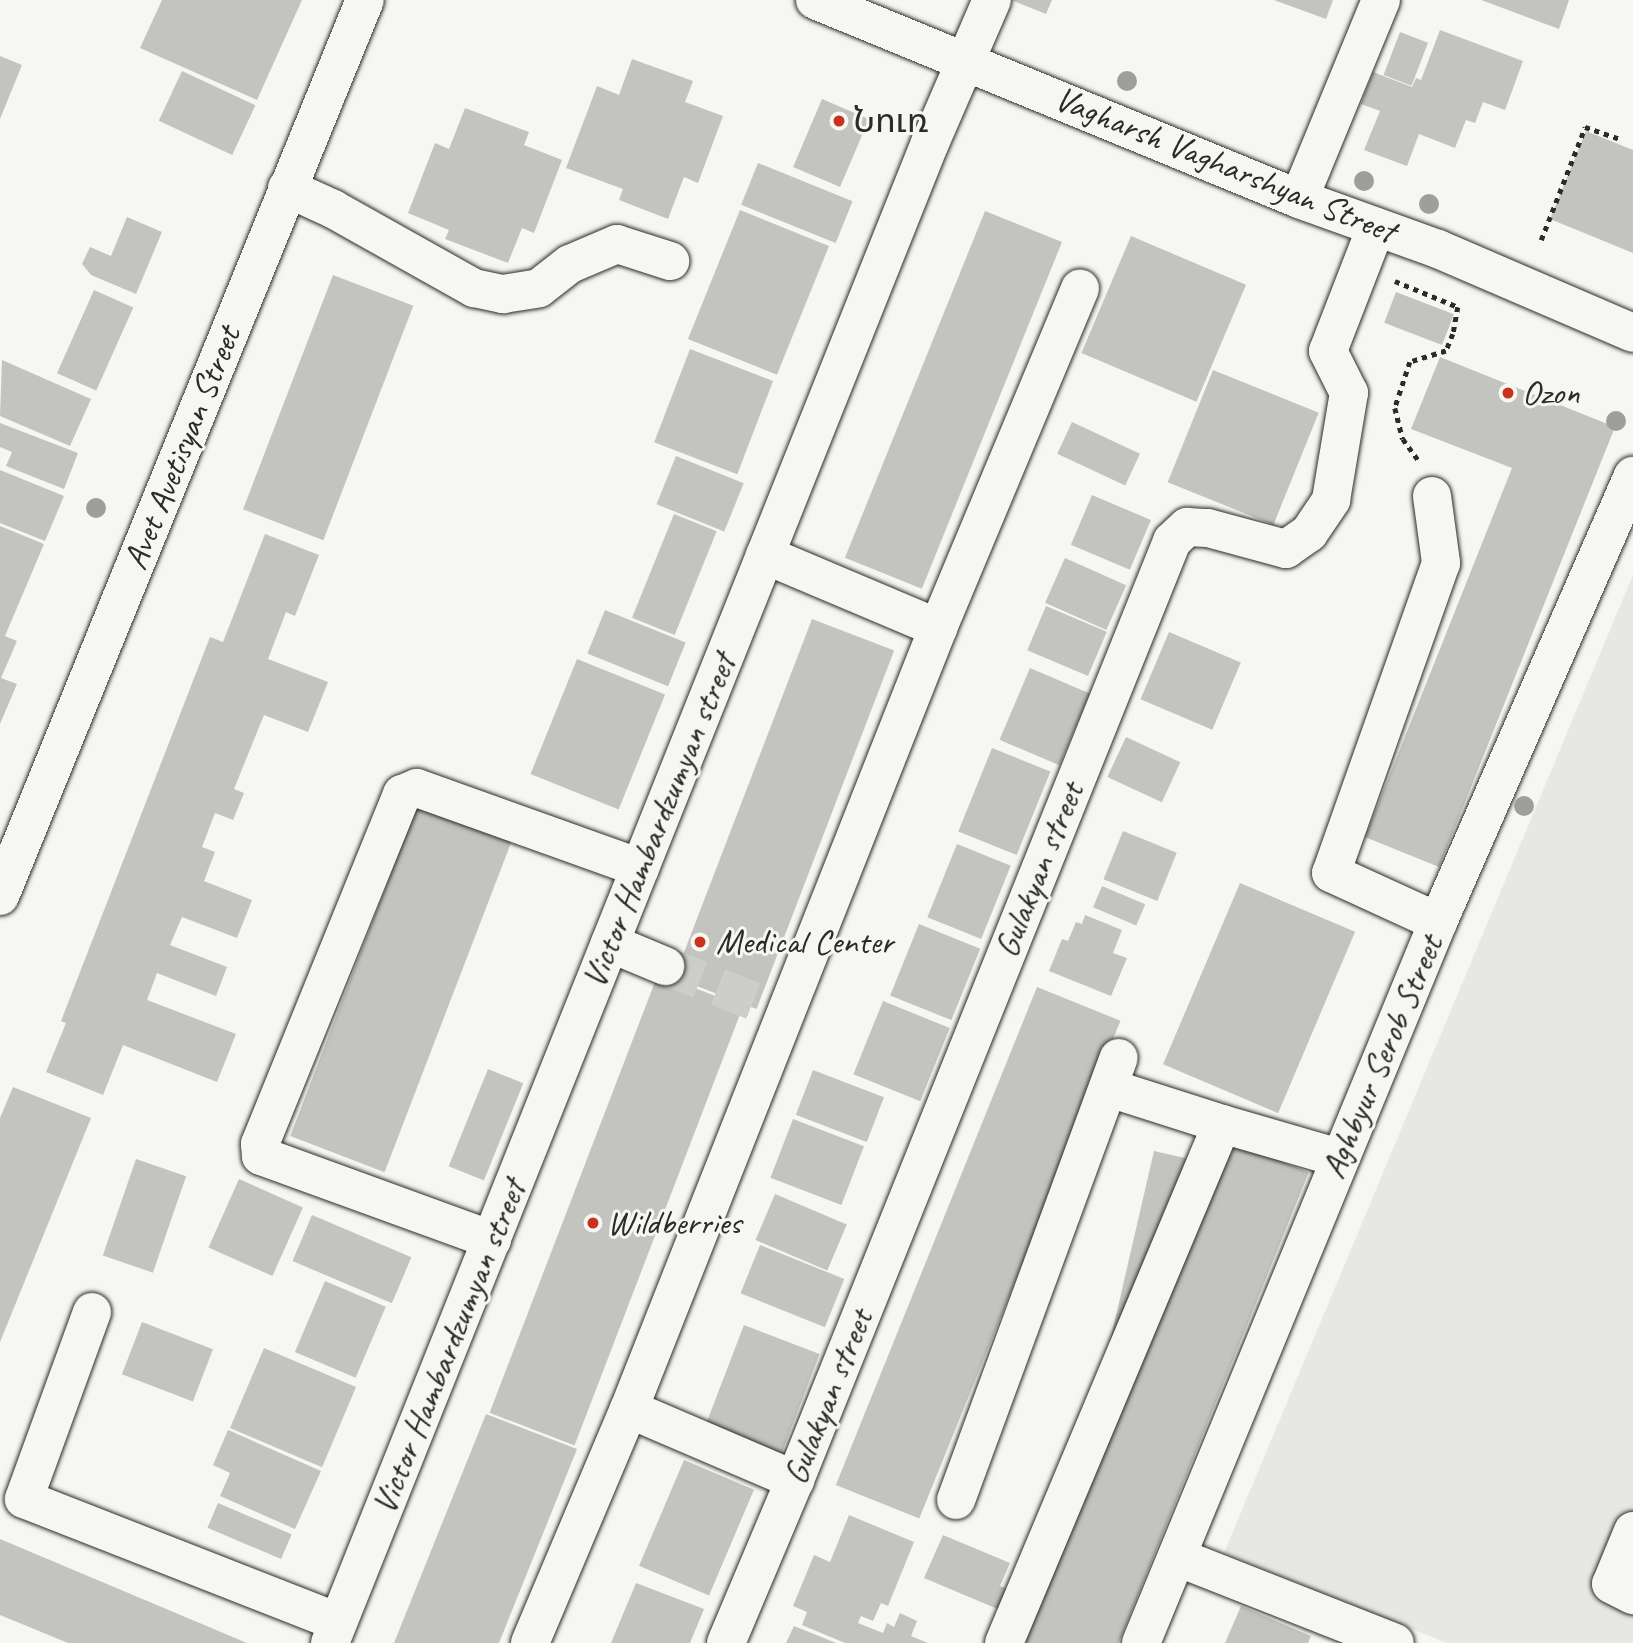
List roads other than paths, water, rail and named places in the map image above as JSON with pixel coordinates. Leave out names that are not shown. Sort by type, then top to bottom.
[{"type":"street","name":"Avet Avetisyan Street","points":[[0,896],[365,0]]},
{"type":"street","name":"Vagharsh Vagharshyan Street","points":[[816,0],[1299,199],[1438,249],[1633,333]]},
{"type":"street","name":"Victor Hambardzumyan street","points":[[334,1633],[964,60],[992,0]]},
{"type":"street","points":[[1299,199],[1381,0]]},
{"type":"street","points":[[287,188],[333,209],[474,288],[503,294],[539,288],[570,264],[617,244],[670,261]]},
{"type":"street","name":"Gulakyan street","points":[[726,1643],[796,1480],[1172,541],[1187,527],[1208,528],[1286,549],[1309,533],[1331,500],[1349,393],[1328,351],[1376,227]]},
{"type":"street","points":[[530,1643],[629,1409],[770,1007],[938,628],[1080,289]]},
{"type":"street","name":"Aghbyur Serob Street","points":[[1141,1643],[1438,922],[1633,476]]},
{"type":"street","points":[[1432,496],[1441,563],[1331,873],[1438,922]]},
{"type":"street","points":[[765,555],[938,628]]},
{"type":"street","points":[[492,1240],[261,1156],[260,1144],[402,794],[417,788],[640,868]]},
{"type":"street","points":[[610,943],[664,966]]},
{"type":"street","points":[[956,1500],[1114,1073],[1222,1124],[1339,1158]]},
{"type":"street","points":[[1004,1643],[1222,1124]]},
{"type":"street","points":[[92,1312],[24,1499],[334,1633]]},
{"type":"street","points":[[629,1409],[796,1480]]},
{"type":"street","points":[[1633,1531],[1611,1584],[1633,1595]]},
{"type":"street","points":[[1177,1557],[1317,1629],[1395,1643]]},
{"type":"tunnel","points":[[665,966],[756,1002]]},
{"type":"place","name":"Նուռ","points":[[839,121]]},
{"type":"place","name":"Ozon","points":[[1508,393]]},
{"type":"place","name":"Medical Center","points":[[700,942]]},
{"type":"place","name":"Wildberries","points":[[593,1223]]}]
